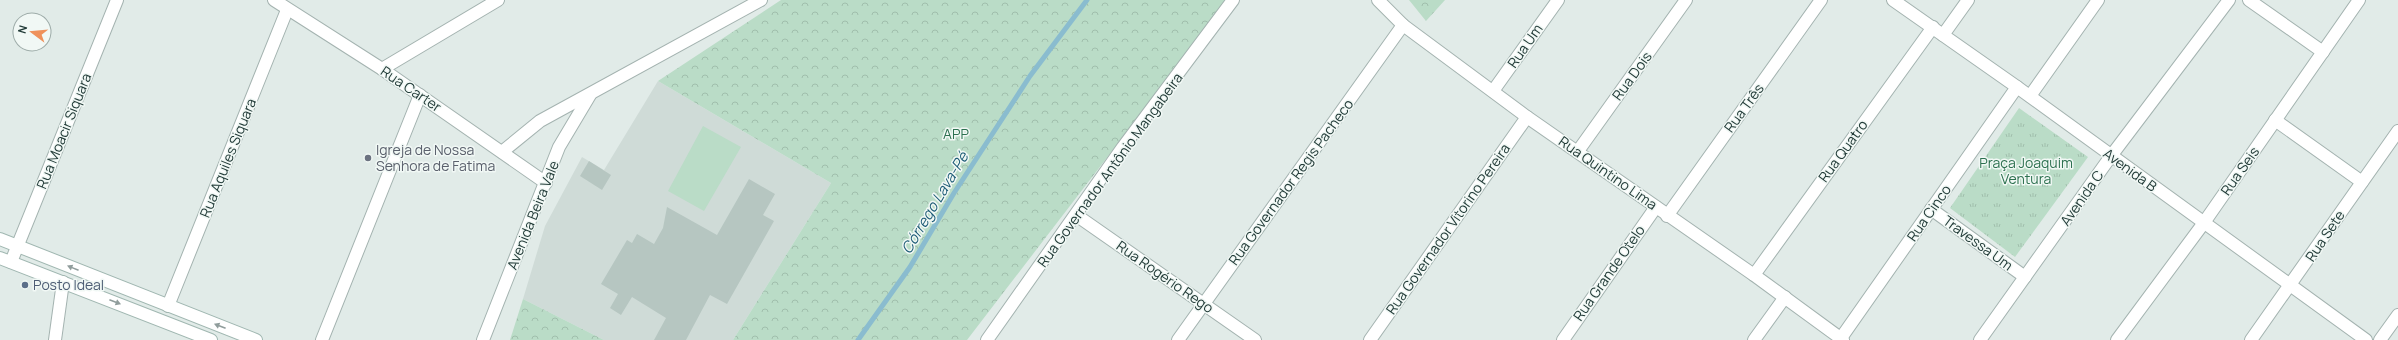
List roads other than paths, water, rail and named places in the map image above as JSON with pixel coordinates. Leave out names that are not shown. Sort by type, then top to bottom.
[{"type":"street","name":"Rua Moacir Siquara","points":[[5,260],[16,246],[117,0]]},
{"type":"street","name":"Rua Carter","points":[[274,0],[287,10],[382,69],[546,183]]},
{"type":"street","points":[[382,69],[498,0]]},
{"type":"street","name":"Avenida Beira Vale","points":[[502,152],[540,121],[762,0]]},
{"type":"street","name":"Rua Governador Antônio Mangabeira","points":[[987,340],[1123,147],[1234,0]]},
{"type":"street","name":"Rua Quintino Lima","points":[[1378,0],[1403,25],[1527,118],[1578,151],[1667,216],[1754,275],[1842,339]]},
{"type":"street","name":"Rua Um","points":[[1493,91],[1558,0]]},
{"type":"street","name":"Rua Dois","points":[[1578,151],[1686,0]]},
{"type":"street","name":"Rua Três","points":[[1667,216],[1821,0]]},
{"type":"street","name":"Avenida B","points":[[1892,0],[1933,27],[2030,96],[2203,224],[2366,340]]},
{"type":"street","points":[[1944,35],[1968,0]]},
{"type":"street","points":[[2030,96],[2098,0]]},
{"type":"street","name":"Avenida C","points":[[1980,340],[2111,156],[2229,0]]},
{"type":"street","points":[[2249,0],[2323,52]]},
{"type":"street","name":"Rua Seis","points":[[2117,340],[2203,224],[2360,0]]},
{"type":"street","name":"Rua Aquiles Siquara","points":[[168,306],[287,10]]},
{"type":"street","name":"Rua Governador Regis Pacheco","points":[[1178,340],[1403,25]]},
{"type":"street","name":"Rua Quatro","points":[[1754,275],[1933,27]]},
{"type":"street","name":"Rua Cinco","points":[[1842,339],[2017,87]]},
{"type":"street","name":"Avenida Beira Vale","points":[[483,340],[566,135],[591,94]]},
{"type":"street","points":[[322,340],[420,95]]},
{"type":"street","name":"Rua Governador Vitorino Pereira","points":[[1370,340],[1527,118]]},
{"type":"street","points":[[2275,120],[2362,182]]},
{"type":"street","name":"Rua Sete","points":[[2251,340],[2291,286],[2398,131]]},
{"type":"street","name":"Rua Grande Otelo","points":[[1562,340],[1656,207]]},
{"type":"street","name":"Travessa Um","points":[[1931,209],[2025,277]]},
{"type":"street","name":"Rua Rogério Rego","points":[[1076,215],[1255,340]]},
{"type":"street","points":[[0,239],[256,340]]},
{"type":"street","points":[[5,260],[211,340]]},
{"type":"street","points":[[55,340],[63,282]]},
{"type":"street","points":[[1754,340],[1785,297]]},
{"type":"street","points":[[2380,340],[2398,315]]},
{"type":"waterway","name":"Córrego Lava-Pé","points":[[858,340],[910,267],[954,193],[1030,76],[1087,0]]},
{"type":"place","name":"Igreja de Nossa Senhora de Fatima","points":[[368,158]]},
{"type":"place","name":"Posto Ideal","points":[[25,285]]},
{"type":"park label","name":"APP","points":[[956,134]]},
{"type":"park label","name":"Praça Joaquim Ventura","points":[[2026,172]]}]
